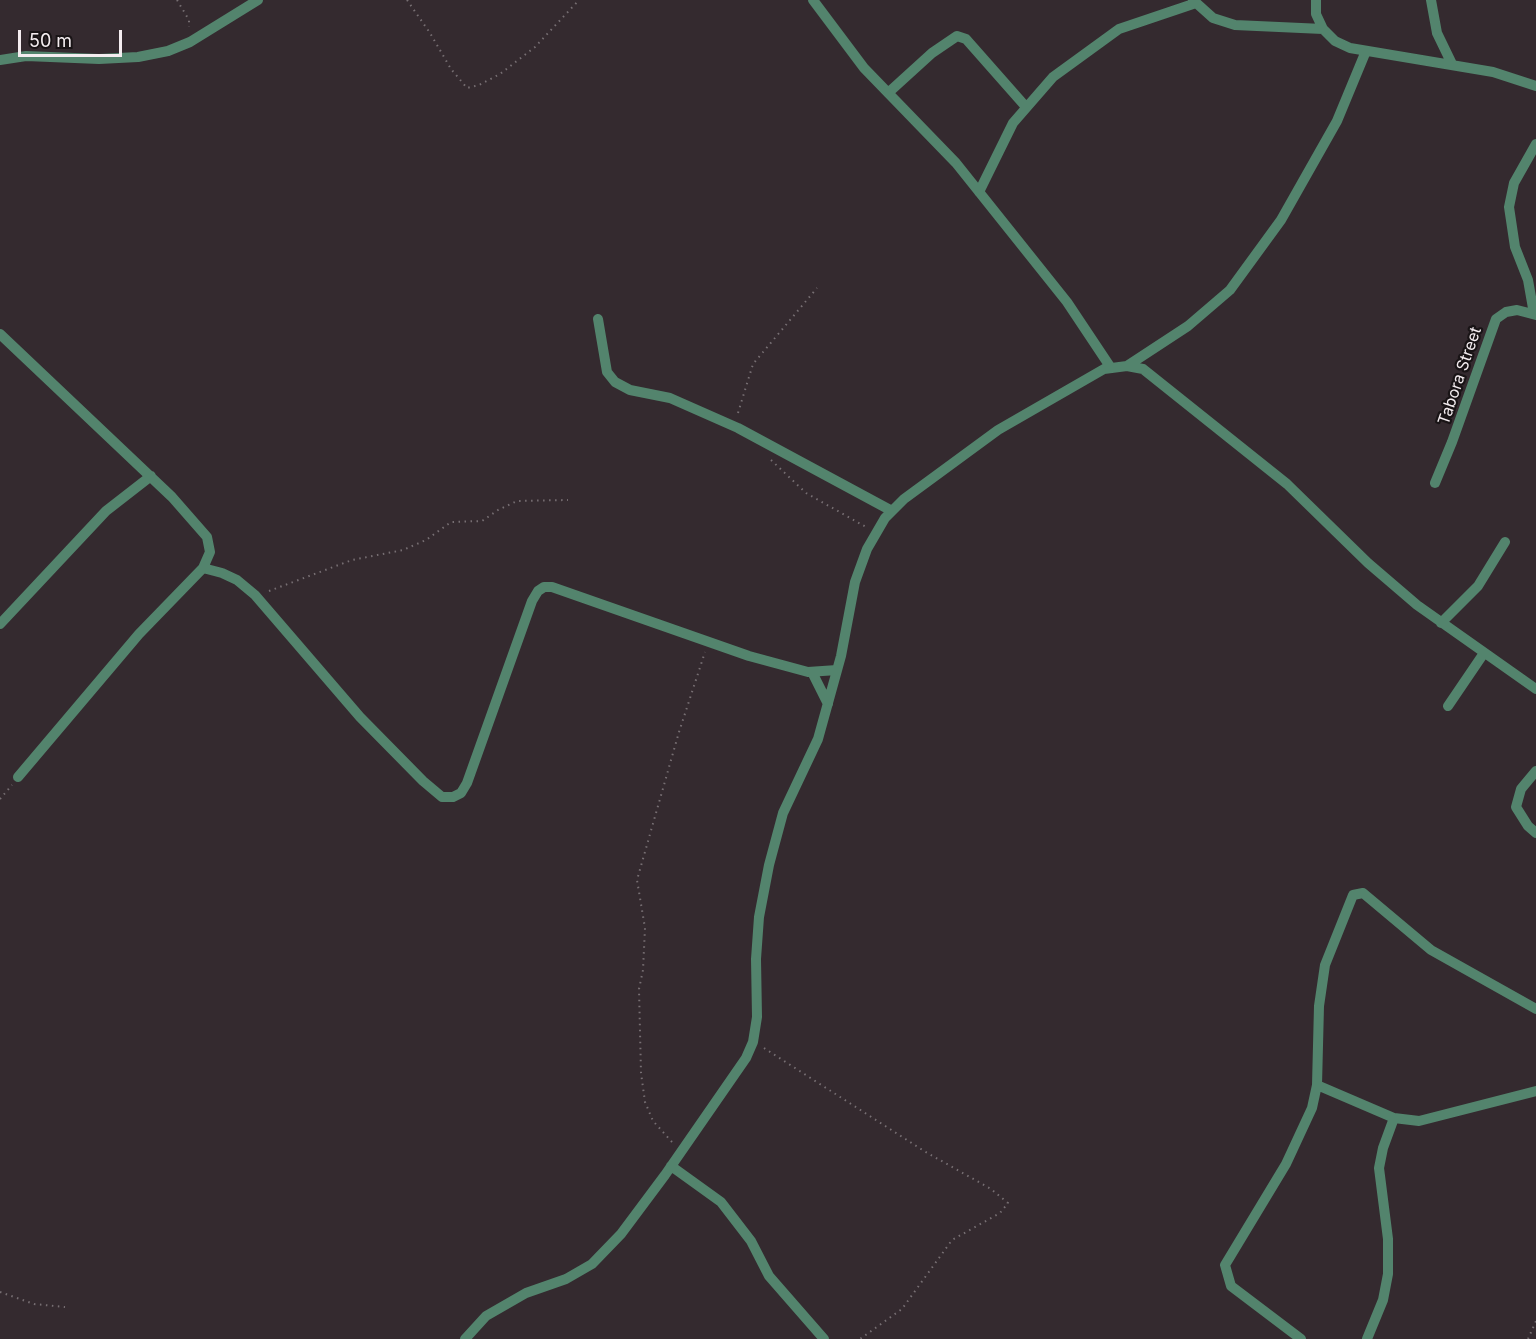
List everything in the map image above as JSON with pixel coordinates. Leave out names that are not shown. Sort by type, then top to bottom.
[{"type":"street","points":[[0,60],[26,56],[99,59],[138,57],[168,51],[190,42],[258,0]]},
{"type":"street","points":[[813,0],[864,68],[956,163],[1067,302],[1111,368]]},
{"type":"street","points":[[1316,0],[1316,14],[1323,29],[1335,40],[1350,48],[1493,72],[1536,86]]},
{"type":"street","points":[[1431,0],[1437,33],[1452,64]]},
{"type":"street","points":[[979,192],[1013,123],[1026,107],[1053,77],[1119,29],[1195,2],[1213,18],[1235,25],[1323,29]]},
{"type":"street","points":[[888,93],[932,53],[957,36],[966,39],[1026,107]]},
{"type":"street","points":[[1127,366],[1188,326],[1230,290],[1292,201],[1337,121],[1366,51]]},
{"type":"street","points":[[1535,314],[1528,280],[1515,247],[1509,207],[1514,183],[1536,144]]},
{"type":"street","name":"Tabora Street","points":[[1435,483],[1496,319],[1506,312],[1517,310],[1535,314]]},
{"type":"street","points":[[598,319],[607,372],[615,382],[630,390],[670,399],[738,428],[892,511]]},
{"type":"street","points":[[0,334],[151,476],[207,537],[210,552],[203,568],[139,634],[18,777]]},
{"type":"street","points":[[465,1339],[486,1316],[526,1293],[566,1279],[592,1264],[621,1234],[746,1058],[753,1042],[757,1017],[756,959],[759,917],[769,865],[783,813],[818,740],[837,670],[855,582],[876,532],[892,511],[929,479],[998,430],[1075,383],[1111,368],[1127,366],[1143,369],[1155,376],[1287,484],[1368,563],[1441,623],[1536,689]]},
{"type":"street","points":[[0,624],[106,511],[151,476]]},
{"type":"street","points":[[1441,623],[1478,586],[1505,542]]},
{"type":"street","points":[[203,568],[229,576],[255,595],[360,717],[423,781],[442,796],[453,797],[461,793],[467,783],[532,601],[538,591],[544,587],[552,587],[749,656],[812,672],[837,670]]},
{"type":"street","points":[[1448,706],[1484,653]]},
{"type":"street","points":[[812,672],[828,704]]},
{"type":"street","points":[[1536,771],[1521,789],[1516,807],[1528,826],[1536,833]]},
{"type":"street","points":[[1301,1339],[1231,1286],[1225,1265],[1286,1164],[1311,1108],[1317,1085],[1319,1006],[1325,964],[1353,895],[1363,892],[1431,950],[1536,1010]]},
{"type":"street","points":[[1317,1085],[1394,1118],[1419,1121],[1536,1091]]},
{"type":"street","points":[[1367,1339],[1383,1300],[1388,1274],[1388,1239],[1379,1168],[1383,1148],[1394,1118]]},
{"type":"street","points":[[671,1166],[721,1202],[751,1241],[769,1275],[824,1339]]},
{"type":"path","points":[[177,0],[189,21],[190,42]]},
{"type":"path","points":[[407,0],[430,33],[450,69],[467,87],[479,85],[500,75],[526,54],[579,0]]},
{"type":"path","points":[[738,428],[738,410],[753,364],[817,288]]},
{"type":"path","points":[[770,459],[806,493],[876,532]]},
{"type":"path","points":[[255,595],[352,560],[403,550],[426,540],[451,522],[482,521],[517,501],[568,500]]},
{"type":"path","points":[[681,1150],[653,1121],[645,1102],[641,1074],[639,989],[643,970],[645,928],[637,880],[679,732],[709,641]]},
{"type":"path","points":[[0,799],[18,777]]},
{"type":"path","points":[[753,1042],[924,1151],[991,1189],[1008,1203],[1000,1213],[952,1240],[902,1309],[860,1339]]},
{"type":"path","points":[[0,1292],[34,1304],[65,1307]]},
{"type":"path","points":[[1528,1339],[1536,1321]]}]
